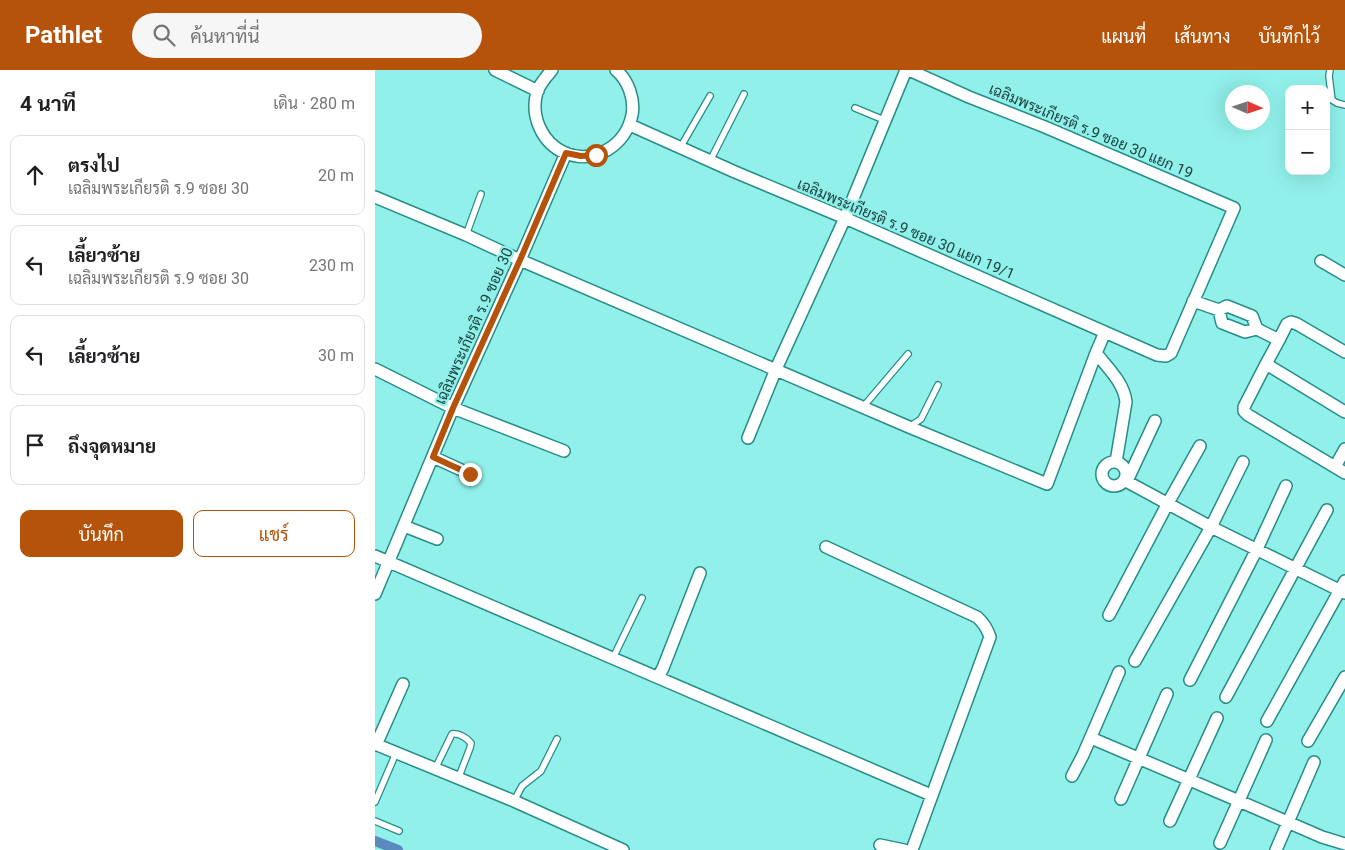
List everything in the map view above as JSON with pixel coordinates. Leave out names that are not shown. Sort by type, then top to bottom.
[{"type":"street","points":[[495,70],[537,91]]},
{"type":"street","points":[[552,70],[544,78],[537,91],[535,106],[537,121],[543,134],[553,145],[566,153],[581,156],[596,155],[610,149],[622,138],[630,125],[633,112],[632,98],[627,84],[616,70]]},
{"type":"street","points":[[748,438],[776,369],[845,218],[905,70]]},
{"type":"street","name":"เฉลิมพระเกียรติ ร.9 ซอย 30 แยก 19","points":[[909,70],[1234,208],[1193,301]]},
{"type":"street","name":"เฉลิมพระเกียรติ ร.9 ซอย 30 แยก 19/1","points":[[630,125],[1157,355],[1166,356],[1171,353],[1193,301]]},
{"type":"street","name":"เฉลิมพระเกียรติ ร.9 ซอย 30","points":[[375,594],[453,408],[566,153]]},
{"type":"street","points":[[375,197],[909,427],[1047,484],[1105,332]]},
{"type":"street","points":[[1321,261],[1345,275]]},
{"type":"street","points":[[1193,301],[1219,310],[1227,306],[1251,316],[1257,329],[1279,340]]},
{"type":"street","points":[[1219,310],[1222,323],[1245,332],[1257,329]]},
{"type":"street","points":[[1345,352],[1297,324],[1291,322],[1287,324],[1244,407],[1248,415],[1340,470],[1345,449]]},
{"type":"street","points":[[1096,353],[1115,376],[1125,393],[1126,402],[1116,462]]},
{"type":"street","points":[[1266,364],[1345,412]]},
{"type":"street","points":[[375,369],[453,408],[565,451]]},
{"type":"street","points":[[1125,480],[1125,469],[1120,463],[1116,462],[1105,465],[1102,472],[1104,480],[1110,485],[1121,483],[1125,480],[1155,421]]},
{"type":"street","points":[[1109,615],[1200,446]]},
{"type":"street","points":[[433,457],[470,474]]},
{"type":"street","points":[[1135,661],[1211,528],[1243,462]]},
{"type":"street","points":[[1125,480],[1211,528],[1343,588],[1267,720]]},
{"type":"street","points":[[1190,680],[1257,549],[1286,486]]},
{"type":"street","points":[[1226,697],[1327,510]]},
{"type":"street","points":[[404,526],[437,539]]},
{"type":"street","points":[[826,547],[977,617],[987,628],[990,637],[912,850]]},
{"type":"street","points":[[375,556],[931,795]]},
{"type":"street","points":[[658,677],[700,573]]},
{"type":"street","points":[[1072,776],[1091,738],[1119,672]]},
{"type":"street","points":[[1307,741],[1345,677]]},
{"type":"street","points":[[403,684],[376,744],[514,801],[623,850]]},
{"type":"street","points":[[1121,799],[1167,694]]},
{"type":"street","points":[[1170,821],[1217,718]]},
{"type":"street","points":[[1091,738],[1287,823],[1345,844]]},
{"type":"street","points":[[1220,842],[1266,740]]},
{"type":"street","points":[[1276,850],[1314,762]]},
{"type":"street","points":[[880,845],[904,850]]},
{"type":"lane","points":[[1330,70],[1332,100],[1333,102],[1345,105]]},
{"type":"lane","points":[[710,161],[744,94]]},
{"type":"lane","points":[[680,148],[710,96]]},
{"type":"lane","points":[[855,108],[885,120]]},
{"type":"lane","points":[[466,235],[481,194]]},
{"type":"lane","points":[[863,407],[908,354]]},
{"type":"lane","points":[[909,427],[921,419],[938,385]]},
{"type":"lane","points":[[613,658],[642,598]]},
{"type":"lane","points":[[435,769],[452,734],[468,739],[471,743],[471,748],[458,779]]},
{"type":"lane","points":[[514,801],[521,786],[541,771],[557,739]]},
{"type":"lane","points":[[375,802],[396,753]]},
{"type":"lane","points":[[375,821],[399,830]]},
{"type":"waterway","points":[[375,841],[398,850]]},
{"type":"route","points":[[470,474],[433,457],[566,153],[581,156],[596,155]]}]
